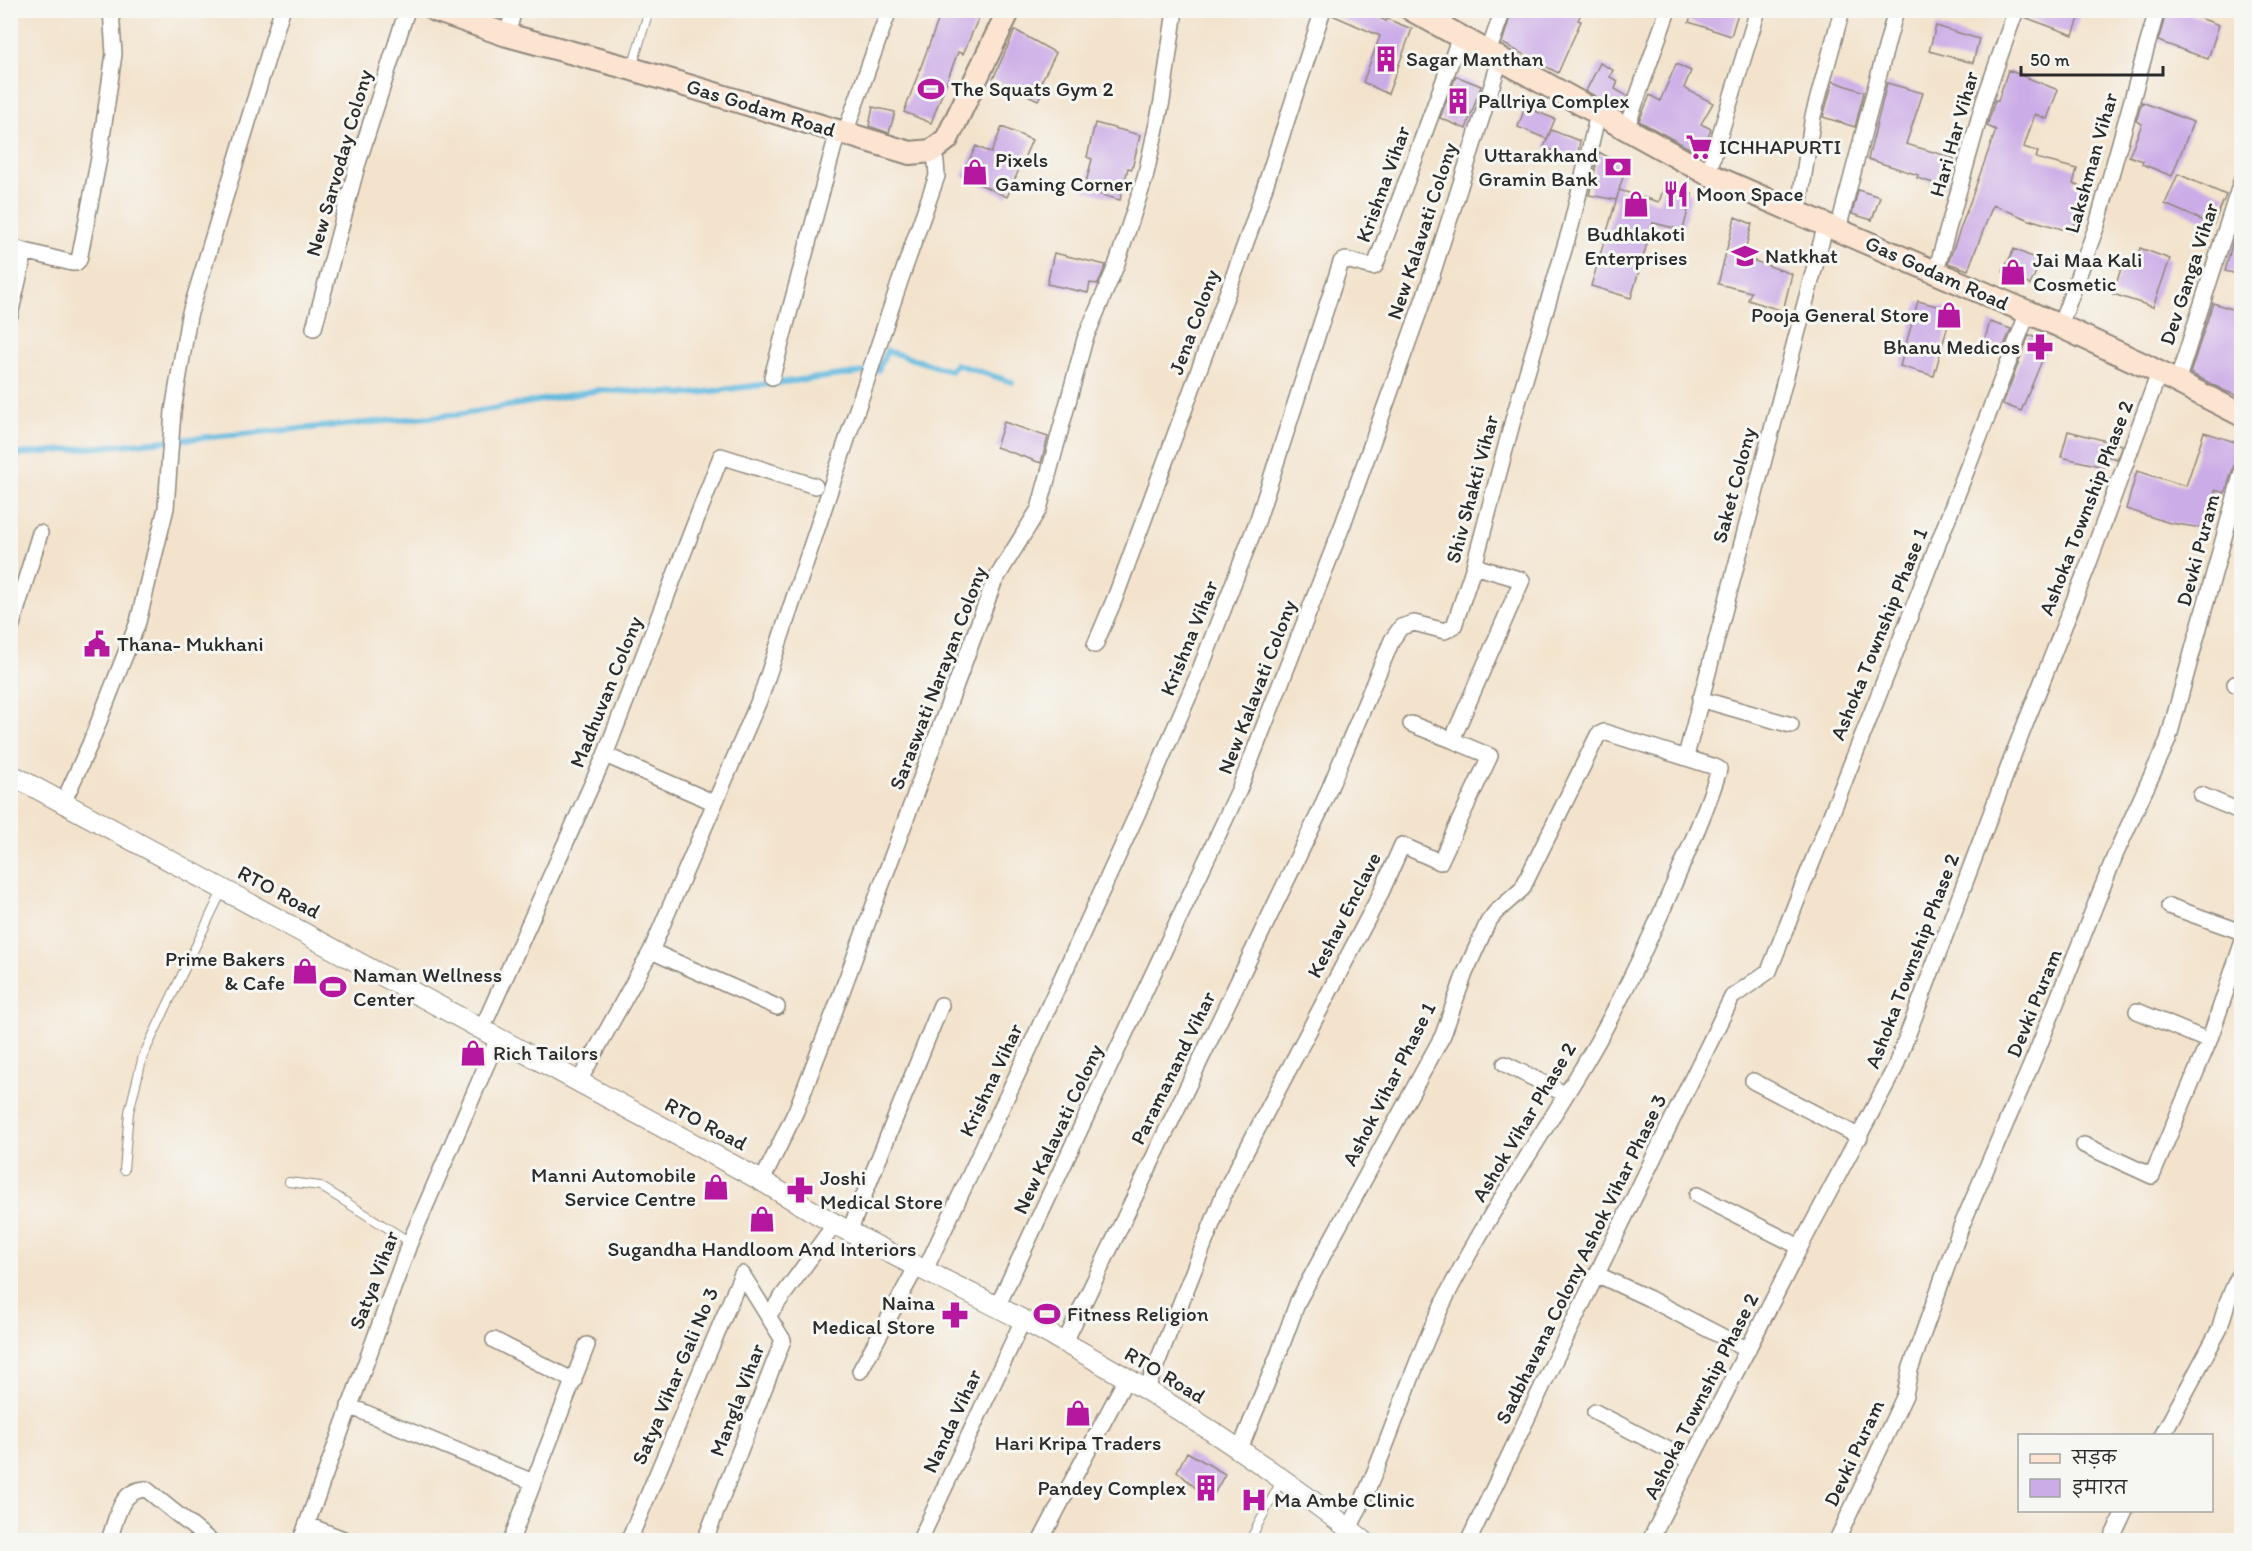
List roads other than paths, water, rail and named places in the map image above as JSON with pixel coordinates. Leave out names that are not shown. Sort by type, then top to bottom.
[{"type":"main road","name":"Gas Godam Road","points":[[435,10],[507,35],[632,69],[910,153],[932,151]]},
{"type":"main road","points":[[932,151],[947,139],[1009,10]]},
{"type":"main road","name":"Gas Godam Road","points":[[1412,10],[1708,174],[2060,326],[2168,377],[2241,415]]},
{"type":"street","points":[[10,315],[18,249],[72,263],[79,260],[99,158],[114,54],[111,10]]},
{"type":"street","points":[[63,803],[90,744],[138,622],[166,508],[173,411],[189,316],[282,10]]},
{"type":"street","name":"New Sarvoday Colony","points":[[314,328],[357,166],[407,10]]},
{"type":"street","points":[[507,35],[514,10]]},
{"type":"street","points":[[772,376],[842,132],[889,10]]},
{"type":"street","name":"Saraswati Narayan Colony","points":[[762,1181],[795,1111],[835,1010],[994,582],[1039,509],[1085,339],[1116,266],[1145,178],[1162,101],[1175,10]]},
{"type":"street","name":"Jena Colony","points":[[1095,645],[1115,598],[1253,223],[1323,10]]},
{"type":"street","name":"New Kalavati Colony","points":[[997,1307],[1239,790],[1343,524],[1421,306],[1494,56],[1503,10]]},
{"type":"street","points":[[1626,129],[1668,10]]},
{"type":"street","points":[[1708,174],[1758,10]]},
{"type":"street","points":[[1798,213],[1813,116],[1842,10]]},
{"type":"street","name":"Saket Colony","points":[[1686,756],[1832,227],[1896,10]]},
{"type":"street","name":"Hari Har Vihar","points":[[1936,271],[1984,101],[2016,10]]},
{"type":"street","name":"Lakshman Vihar","points":[[2060,326],[2097,225],[2157,10]]},
{"type":"street","name":"Krishna Vihar","points":[[921,1268],[1025,1058],[1198,675],[1258,519],[1341,262],[1346,260],[1375,266],[1460,37]]},
{"type":"street","name":"Shiv Shakti Vihar","points":[[1320,811],[1392,640],[1401,627],[1414,623],[1445,631],[1454,626],[1474,566],[1514,416],[1571,226],[1598,114]]},
{"type":"street","points":[[578,1083],[651,951],[761,696],[892,303],[937,176],[932,151]]},
{"type":"street","name":"Dev Ganga Vihar","points":[[2168,377],[2241,179]]},
{"type":"street","name":"Ashoka Township Phase 1","points":[[1731,997],[1768,971],[2028,312]]},
{"type":"street","name":"Ashoka Township Phase 2","points":[[1650,1540],[1800,1247],[1895,1068],[2087,568],[2168,377]]},
{"type":"street","name":"Madhuvan Colony","points":[[490,1034],[605,755],[721,456],[815,486]]},
{"type":"street","name":"Devki Puram","points":[[1837,1540],[1905,1395],[1910,1370],[1961,1227],[2035,1056],[2116,853],[2168,740],[2241,471]]},
{"type":"street","points":[[10,631],[40,533]]},
{"type":"street","points":[[1411,724],[1452,741],[1522,580],[1474,566]]},
{"type":"street","points":[[1700,699],[1791,725]]},
{"type":"street","name":"Ashok Vihar Phase 1","points":[[1239,1449],[1298,1301],[1443,1035],[1465,973],[1488,922],[1522,889],[1598,735],[1604,732],[1686,756]]},
{"type":"street","name":"Keshav Enclave","points":[[1146,1390],[1225,1191],[1379,897],[1402,845],[1440,862],[1490,756],[1452,741]]},
{"type":"street","points":[[605,755],[715,803]]},
{"type":"street","name":"Ashok Vihar Phase 2","points":[[1356,1535],[1367,1494],[1410,1380],[1449,1291],[1629,985],[1708,806],[1719,769],[1686,756]]},
{"type":"street","name":"RTO Road","points":[[11,775],[762,1181],[842,1228],[1023,1320],[1146,1390],[1239,1449],[1356,1535]]},
{"type":"street","points":[[2201,795],[2241,812]]},
{"type":"street","name":"Paramanand Vihar","points":[[1064,1344],[1320,811]]},
{"type":"street","points":[[2169,906],[2241,932]]},
{"type":"street","points":[[2084,1145],[2151,1176],[2209,1041],[2241,944]]},
{"type":"street","points":[[651,951],[777,1006]]},
{"type":"street","name":"Sadbhavana Colony Ashok Vihar Phase 3","points":[[1469,1540],[1731,997]]},
{"type":"street","name":"Mangla Vihar","points":[[705,1540],[783,1340],[768,1316],[842,1228],[941,1005]]},
{"type":"street","points":[[2137,1011],[2209,1041]]},
{"type":"street","name":"Satya Vihar","points":[[301,1540],[410,1242],[490,1034]]},
{"type":"street","points":[[1504,1064],[1565,1094]]},
{"type":"street","points":[[1753,1082],[1860,1137]]},
{"type":"street","points":[[1697,1195],[1800,1247]]},
{"type":"street","points":[[860,1371],[921,1268]]},
{"type":"street","points":[[2163,1434],[2219,1330],[2241,1268]]},
{"type":"street","name":"Satya Vihar Gali No 3","points":[[629,1540],[742,1274],[768,1316]]},
{"type":"street","points":[[1596,1274],[1748,1350]]},
{"type":"street","name":"Nanda Vihar","points":[[920,1540],[1023,1320]]},
{"type":"street","points":[[494,1340],[574,1381]]},
{"type":"street","points":[[511,1540],[587,1344]]},
{"type":"street","points":[[1041,1540],[1126,1379]]},
{"type":"street","points":[[349,1406],[533,1482]]},
{"type":"street","points":[[1595,1412],[1690,1461]]},
{"type":"street","points":[[109,1540],[125,1496],[136,1489],[146,1489],[209,1540]]},
{"type":"street","points":[[2111,1540],[2124,1512]]},
{"type":"street","points":[[307,1525],[346,1540]]},
{"type":"lane","points":[[632,69],[648,10]]},
{"type":"lane","points":[[124,1170],[129,1112],[143,1056],[222,889]]},
{"type":"lane","points":[[289,1182],[320,1186],[410,1242]]},
{"type":"lane","points":[[1250,1540],[1282,1480]]},
{"type":"waterway","points":[[878,370],[887,351],[951,371],[956,364],[1012,382]]},
{"type":"waterway","points":[[10,455],[463,414],[599,390],[689,394],[865,372]]},
{"type":"place","name":"Sagar Manthan","points":[[1386,59]]},
{"type":"place","name":"The Squats Gym 2","points":[[931,89]]},
{"type":"place","name":"Pallriya Complex","points":[[1458,101]]},
{"type":"place","name":"ICHHAPURTI","points":[[1699,147]]},
{"type":"place","name":"Uttarakhand Gramin Bank","points":[[1618,167]]},
{"type":"place","name":"Pixels Gaming Corner","points":[[975,172]]},
{"type":"place","name":"Moon Space","points":[[1676,194]]},
{"type":"place","name":"Budhlakoti Enterprises","points":[[1636,204]]},
{"type":"place","name":"Natkhat","points":[[1745,256]]},
{"type":"place","name":"Jai Maa Kali Cosmetic","points":[[2013,272]]},
{"type":"place","name":"Pooja General Store","points":[[1949,315]]},
{"type":"place","name":"Bhanu Medicos","points":[[2040,347]]},
{"type":"place","name":"Thana- Mukhani","points":[[97,644]]},
{"type":"place","name":"Prime Bakers & Cafe","points":[[305,971]]},
{"type":"place","name":"Naman Wellness Center","points":[[333,987]]},
{"type":"place","name":"Rich Tailors","points":[[473,1053]]},
{"type":"place","name":"Manni Automobile Service Centre","points":[[716,1187]]},
{"type":"place","name":"Joshi Medical Store","points":[[800,1190]]},
{"type":"place","name":"Sugandha Handloom And Interiors","points":[[762,1219]]},
{"type":"place","name":"Fitness Religion","points":[[1047,1314]]},
{"type":"place","name":"Naina Medical Store","points":[[955,1315]]},
{"type":"place","name":"Hari Kripa Traders","points":[[1078,1413]]},
{"type":"place","name":"Pandey Complex","points":[[1206,1488]]},
{"type":"place","name":"Ma Ambe Clinic","points":[[1254,1500]]}]
